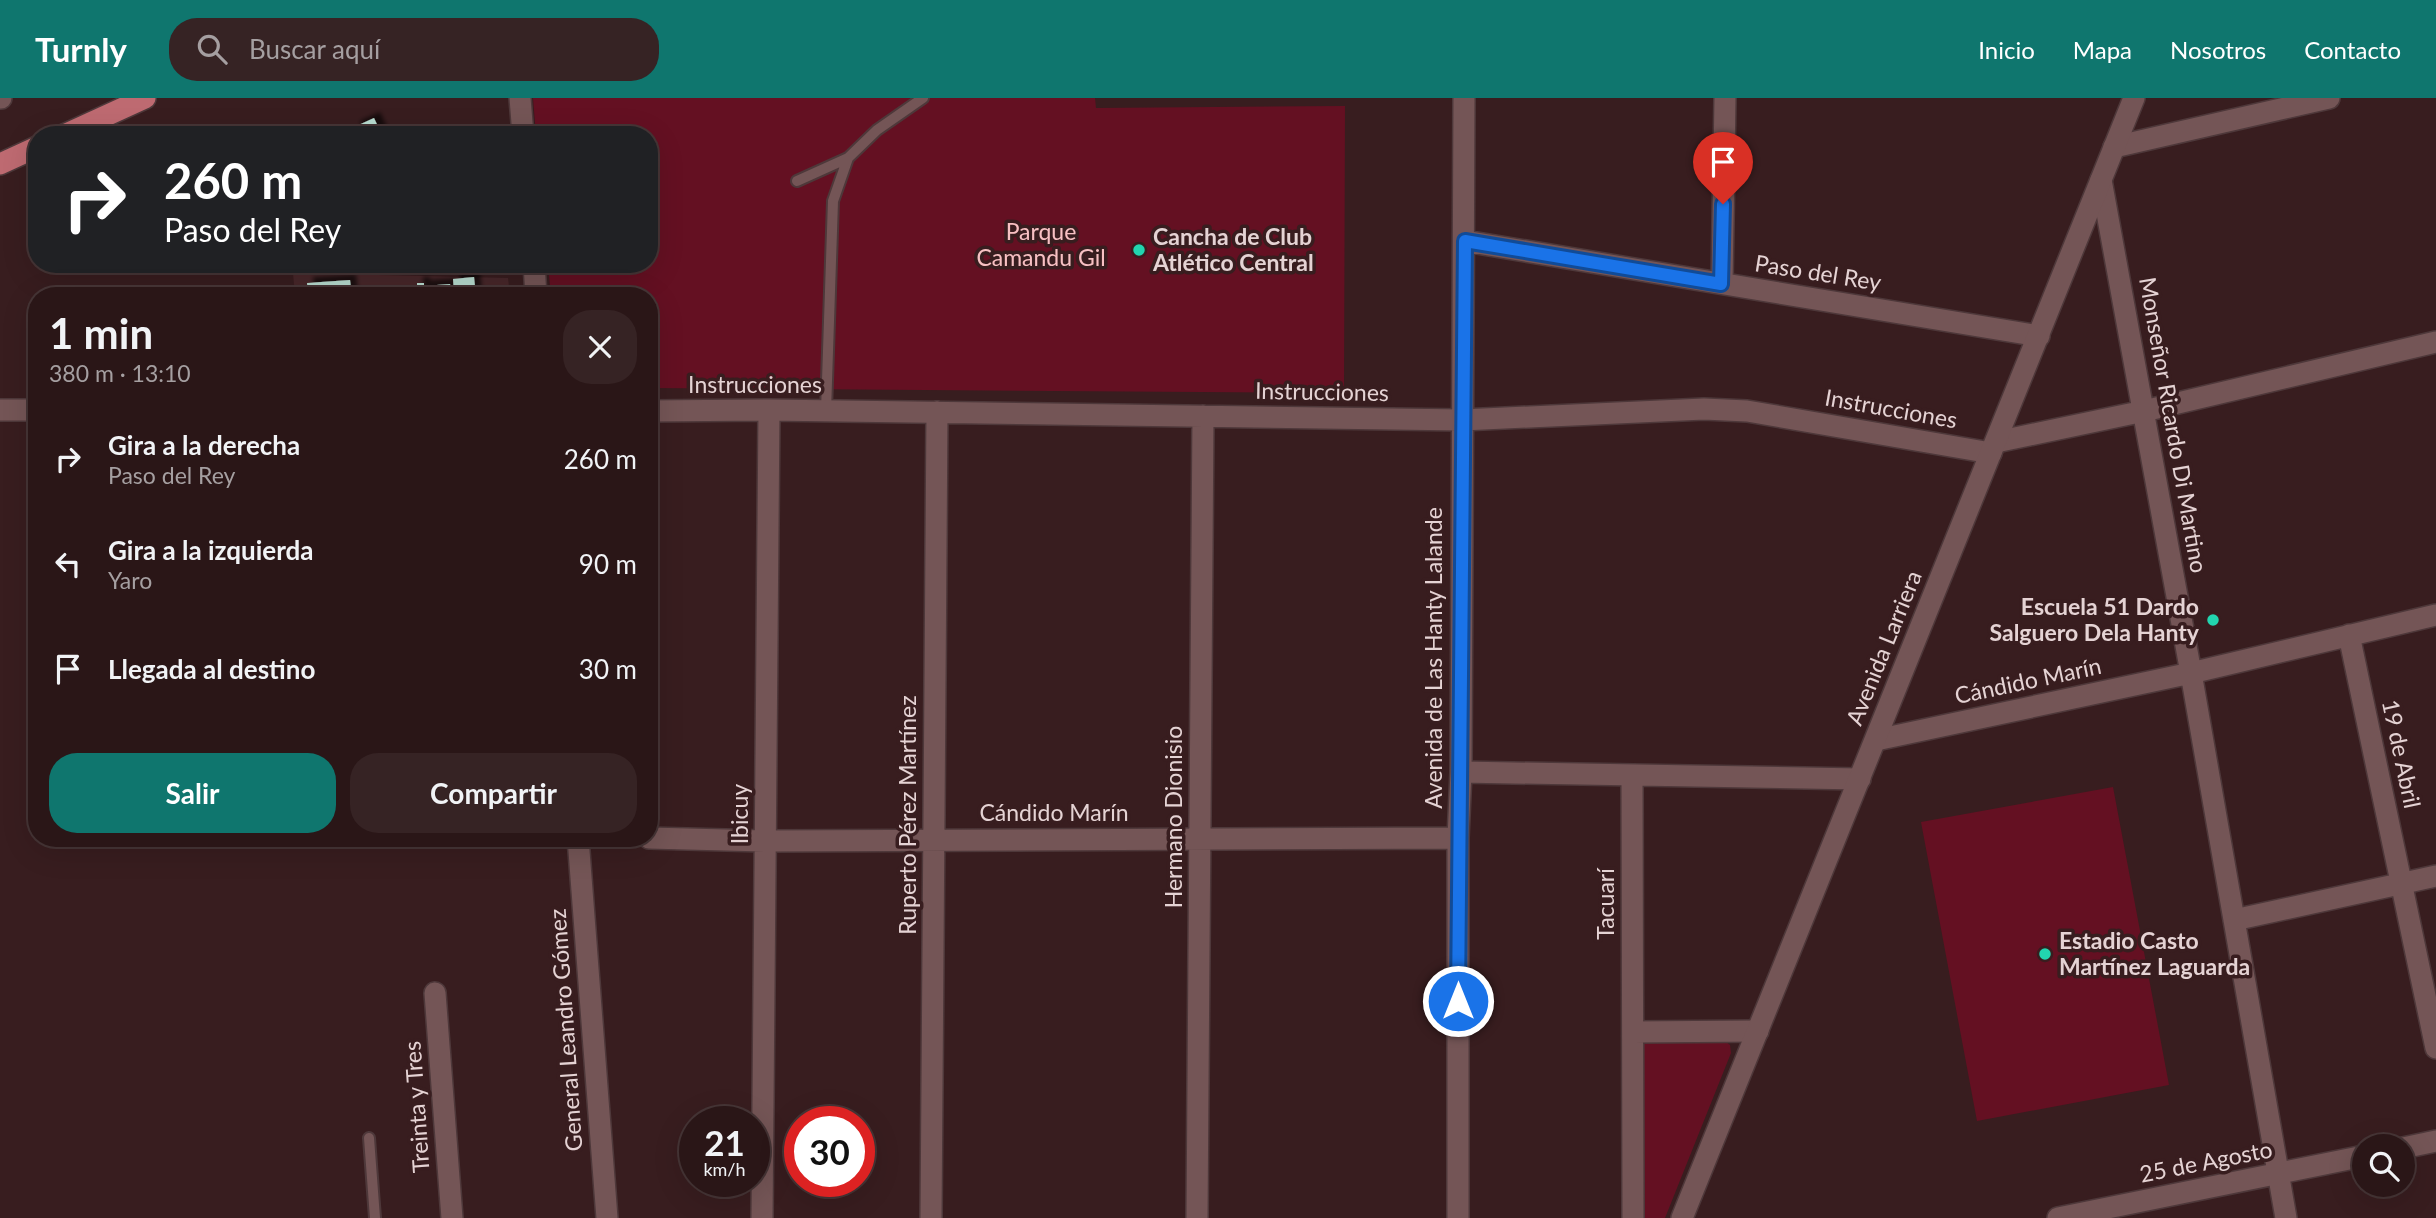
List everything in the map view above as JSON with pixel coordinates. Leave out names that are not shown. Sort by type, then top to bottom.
[{"type":"highway","points":[[84,126],[145,98]]},
{"type":"highway","points":[[0,164],[28,151]]},
{"type":"street","points":[[520,98],[522,126]]},
{"type":"street","name":"Avenida de Las Hanty Lalande","points":[[1458,1218],[1464,98]]},
{"type":"street","points":[[1721,284],[1725,98]]},
{"type":"street","name":"Avenida Larriera","points":[[1682,1218],[2134,98]]},
{"type":"street","points":[[2114,147],[2329,98]]},
{"type":"street","name":"Monseñor Ricardo Di Martino","points":[[2101,180],[2191,673],[2286,1218]]},
{"type":"street","name":"Paso del Rey","points":[[1465,241],[2039,336]]},
{"type":"street","name":"Instrucciones","points":[[658,411],[769,410],[1462,420],[1703,409],[1747,411],[1993,447],[2436,342]]},
{"type":"street","points":[[0,410],[28,410]]},
{"type":"street","name":"Ibicuy","points":[[762,1218],[769,410]]},
{"type":"street","name":"Ruperto Pérez Martínez","points":[[931,1218],[937,412]]},
{"type":"street","name":"Hermano Dionisio","points":[[1197,1218],[1203,416]]},
{"type":"street","name":"Cándido Marín","points":[[1876,740],[2191,673],[2436,615]]},
{"type":"street","name":"19 de Abril","points":[[2349,635],[2436,1048]]},
{"type":"street","points":[[1461,772],[1860,779]]},
{"type":"street","name":"Tacuarí","points":[[1632,775],[1633,1218]]},
{"type":"street","name":"Cándido Marín","points":[[658,838],[766,841],[1458,838]]},
{"type":"street","name":"General Leandro Gómez","points":[[579,847],[607,1218]]},
{"type":"street","points":[[2234,920],[2436,876]]},
{"type":"street","name":"Treinta y Tres","points":[[435,993],[452,1218]]},
{"type":"street","points":[[1633,1032],[1758,1031]]},
{"type":"street","points":[[2415,1145],[2436,1141]]},
{"type":"street","name":"25 de Agosto","points":[[2057,1218],[2352,1159]]},
{"type":"lane","points":[[797,181],[848,159],[877,130],[923,98]]},
{"type":"lane","points":[[826,411],[833,201],[848,159]]},
{"type":"lane","points":[[369,1138],[375,1218]]},
{"type":"shaded area","points":[[293,273],[508,278],[509,287],[294,287]]},
{"type":"green space","name":"Parque Camandu Gil","points":[[533,98],[1095,98],[1096,108],[1345,106],[1344,393],[658,388],[658,287],[550,287],[549,273],[658,273],[658,126],[535,126]]},
{"type":"green space","name":"Estadio Casto Martínez Laguarda","points":[[2113,787],[2169,1085],[1977,1121],[1921,822]]},
{"type":"green space","points":[[1652,1041],[1725,1041],[1730,1045],[1731,1053],[1665,1218],[1640,1218],[1640,1053],[1644,1044]]},
{"type":"building","points":[[374,118],[378,126],[356,126]]},
{"type":"building","points":[[474,277],[475,287],[454,287],[453,279]]},
{"type":"building","points":[[350,280],[351,287],[307,287],[307,283]]},
{"type":"building","points":[[417,283],[424,283],[424,286],[450,284],[450,287],[417,287]]},
{"type":"place","name":"Cancha de Club Atlético Central","points":[[1139,250]]},
{"type":"place","name":"Escuela 51 Dardo Salguero Dela Hanty","points":[[2213,620]]},
{"type":"place","name":"Estadio Casto Martínez Laguarda","points":[[2045,954]]},
{"type":"route","points":[[1458,1001],[1465,241],[1721,284],[1723,204]]}]
